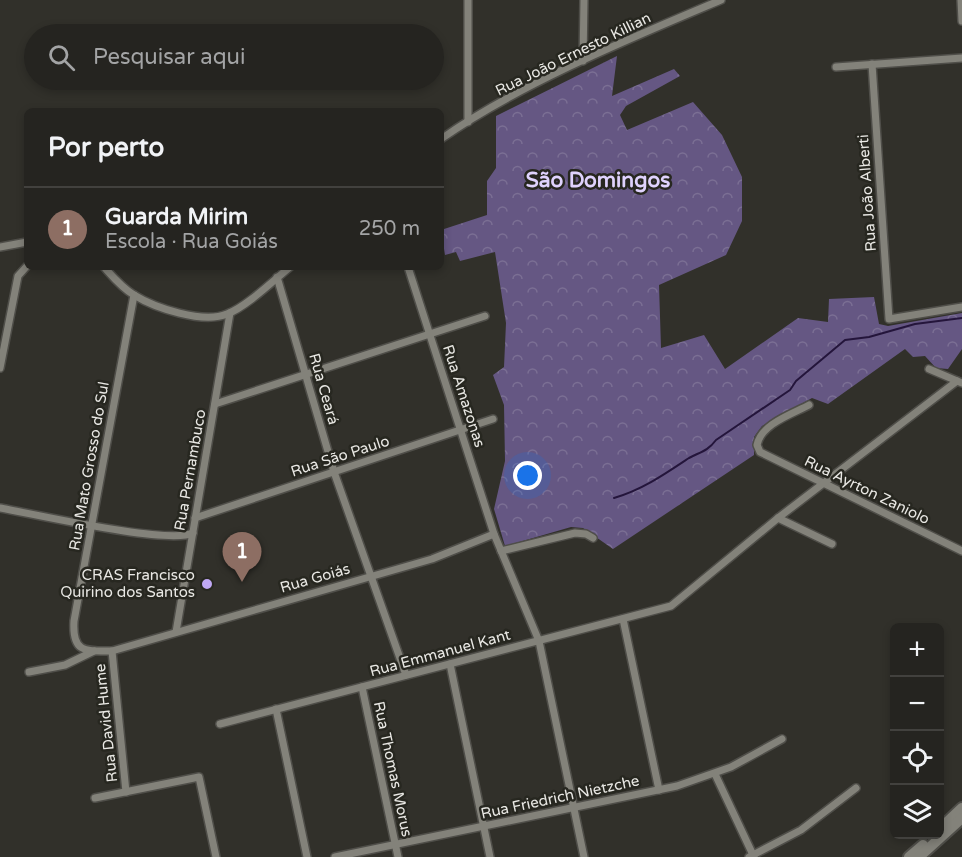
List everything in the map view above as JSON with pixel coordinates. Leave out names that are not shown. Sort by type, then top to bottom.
[{"type":"street","points":[[468,0],[468,122]]},
{"type":"street","points":[[583,61],[584,0]]},
{"type":"street","name":"Rua João Ernesto Killian","points":[[444,137],[583,61],[721,0]]},
{"type":"street","points":[[960,0],[962,21]]},
{"type":"street","points":[[836,67],[962,58]]},
{"type":"street","name":"Rua João Alberti","points":[[872,64],[889,319],[962,307]]},
{"type":"street","points":[[0,248],[24,243]]},
{"type":"street","points":[[0,368],[18,276],[24,269]]},
{"type":"street","points":[[107,270],[134,295],[161,307],[211,317],[230,314],[286,270]]},
{"type":"street","name":"Rua Amazonas","points":[[409,270],[495,534],[539,641],[584,857]]},
{"type":"street","name":"Rua Ceará","points":[[277,277],[334,472],[406,675]]},
{"type":"street","name":"Rua Mato Grosso do Sul","points":[[74,642],[74,621],[134,295]]},
{"type":"street","name":"Rua Pernambuco","points":[[176,632],[230,314]]},
{"type":"street","points":[[215,404],[485,316]]},
{"type":"street","points":[[832,544],[778,518],[959,382],[929,369]]},
{"type":"street","name":"Rua Ayrton Zaniolo","points":[[809,405],[780,420],[762,434],[758,446],[760,452],[962,551]]},
{"type":"street","name":"Rua São Paulo","points":[[195,518],[493,419]]},
{"type":"street","points":[[0,508],[168,537],[186,537],[193,533]]},
{"type":"street","name":"Rua Emmanuel Kant","points":[[220,724],[666,608],[778,518]]},
{"type":"street","points":[[501,551],[575,533],[586,534],[593,538]]},
{"type":"street","name":"Rua Goiás","points":[[74,642],[79,647],[94,651],[112,651],[432,559],[495,534]]},
{"type":"street","points":[[623,619],[659,790]]},
{"type":"street","points":[[29,672],[65,665],[94,651]]},
{"type":"street","name":"Rua David Hume","points":[[112,651],[126,792]]},
{"type":"street","points":[[450,664],[490,857]]},
{"type":"street","name":"Rua Thomas Morus","points":[[362,687],[398,857]]},
{"type":"street","points":[[276,709],[307,857]]},
{"type":"street","name":"Rua Friedrich Nietzche","points":[[335,857],[659,790],[715,774],[782,739]]},
{"type":"street","points":[[715,774],[752,856],[801,830],[856,788]]},
{"type":"street","points":[[94,798],[200,777],[216,857]]},
{"type":"street","points":[[944,824],[962,808]]},
{"type":"street","points":[[919,857],[962,818]]},
{"type":"street","points":[[909,857],[929,839]]},
{"type":"green space","points":[[617,56],[612,96],[674,69],[680,76],[626,106],[620,115],[627,130],[693,102],[722,135],[742,177],[742,221],[726,255],[659,285],[661,348],[704,335],[725,369],[798,318],[828,322],[829,299],[874,297],[879,324],[888,326],[962,313],[962,349],[948,369],[936,368],[925,356],[913,357],[905,349],[828,404],[812,398],[762,426],[754,437],[754,455],[613,549],[583,528],[571,527],[505,546],[494,509],[505,461],[504,405],[493,375],[504,367],[506,323],[495,252],[460,261],[456,252],[445,255],[444,249],[444,229],[487,215],[487,181],[496,168],[496,116]]},
{"type":"waterway","points":[[614,498],[644,486],[707,449],[716,440],[790,390],[796,381],[845,340],[869,337],[915,324],[962,318]]},
{"type":"place","name":"Guarda Mirim","points":[[242,582]]},
{"type":"place","name":"CRAS Francisco Quirino dos Santos","points":[[207,584]]},
{"type":"district","name":"São Domingos","points":[[598,180]]}]
